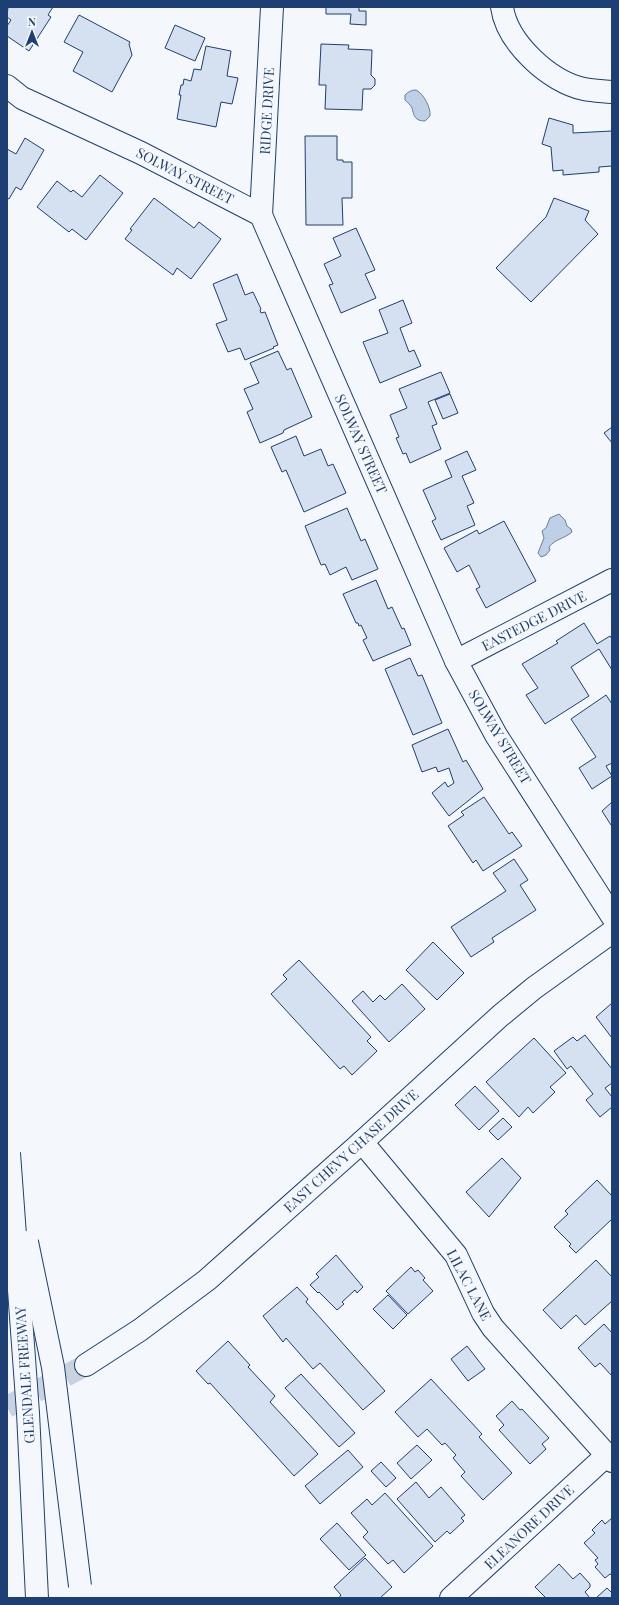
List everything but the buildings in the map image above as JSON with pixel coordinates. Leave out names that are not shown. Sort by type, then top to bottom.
[{"type":"main road","name":"RIDGE DRIVE","points":[[261,215],[272,7]]},
{"type":"main road","points":[[502,7],[503,14],[512,33],[524,51],[540,66],[558,79],[583,89],[612,92]]},
{"type":"main road","name":"SOLWAY STREET","points":[[7,86],[22,98],[141,153],[261,215],[456,662],[496,735],[612,916]]},
{"type":"main road","name":"EASTEDGE DRIVE","points":[[456,662],[612,580]]},
{"type":"main road","name":"EAST CHEVY CHASE DRIVE","points":[[86,1365],[140,1330],[207,1280],[362,1142],[500,1016],[534,988],[612,932]]},
{"type":"main road","name":"LILAC LANE","points":[[362,1142],[456,1255],[484,1313],[493,1328],[609,1458]]},
{"type":"main road","name":"GLENDALE FREEWAY","points":[[37,1598],[28,1413],[9,1153],[53,1367],[80,1586]]},
{"type":"main road","name":"ELEANORE DRIVE","points":[[451,1598],[609,1458]]},
{"type":"water","points":[[416,90],[424,98],[429,109],[430,116],[425,121],[416,118],[410,105],[405,100],[406,94]]},
{"type":"water","points":[[559,514],[565,520],[567,526],[572,532],[551,544],[549,547],[550,550],[546,555],[541,557],[538,553],[544,538],[542,531],[546,528],[550,518]]},
{"type":"tunnel","points":[[7,1407],[86,1365]]}]
